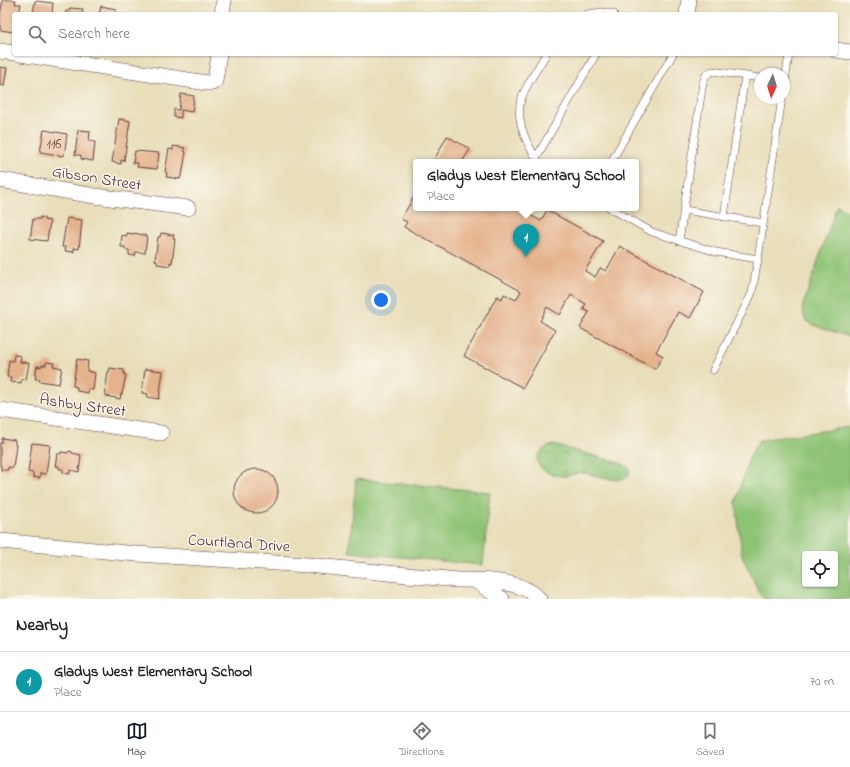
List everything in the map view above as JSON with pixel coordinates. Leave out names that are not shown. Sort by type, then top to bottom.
[{"type":"street","points":[[222,12],[224,0]]},
{"type":"street","points":[[687,12],[689,0]]},
{"type":"street","points":[[838,50],[850,52]]},
{"type":"street","points":[[0,51],[12,53]]},
{"type":"street","points":[[33,56],[212,83],[215,81],[219,56]]},
{"type":"street","name":"Gibson Street","points":[[0,180],[95,196],[188,208]]},
{"type":"street","name":"Ashby Street","points":[[0,410],[160,433]]},
{"type":"street","name":"Courtland Drive","points":[[0,540],[137,554],[308,565],[457,580],[506,583],[517,585],[528,590],[539,599]]},
{"type":"street","points":[[476,580],[502,599]]},
{"type":"lane","points":[[537,159],[529,147],[519,116],[522,96],[545,56]]},
{"type":"lane","points":[[539,159],[595,56]]},
{"type":"lane","points":[[613,159],[672,56]]},
{"type":"lane","points":[[787,68],[789,56]]},
{"type":"lane","points":[[679,241],[703,82],[706,75],[712,71],[754,77]]},
{"type":"lane","points":[[724,217],[745,76]]},
{"type":"lane","points":[[713,370],[752,293],[781,104]]},
{"type":"lane","points":[[684,210],[763,223]]},
{"type":"lane","points":[[615,211],[652,232],[716,252],[758,259]]},
{"type":"green space","points":[[837,205],[850,212],[850,337],[816,326],[805,320],[802,308]]},
{"type":"green space","points":[[850,427],[850,599],[764,599],[760,594],[742,556],[736,502],[749,458],[759,440]]},
{"type":"green space","points":[[554,445],[621,463],[629,468],[629,474],[626,478],[616,480],[583,473],[557,476],[543,470],[537,457],[544,449]]},
{"type":"green space","points":[[356,479],[490,492],[483,565],[349,552]]},
{"type":"building","points":[[3,0],[16,0],[15,4],[21,4],[19,12],[12,12],[12,32],[0,30],[0,15]]},
{"type":"building","points":[[35,1],[53,3],[52,12],[33,12]]},
{"type":"building","points":[[101,6],[116,9],[116,12],[100,12]]},
{"type":"building","points":[[70,8],[83,9],[82,12],[66,12],[69,11]]},
{"type":"building","points":[[0,67],[7,68],[4,86],[0,85]]},
{"type":"building","points":[[181,94],[194,96],[192,112],[181,110],[181,118],[174,117],[174,109],[179,110]]},
{"type":"building","points":[[119,119],[130,121],[124,161],[121,160],[121,164],[112,162]]},
{"type":"building","points":[[44,130],[67,134],[64,156],[40,152]]},
{"type":"building","points":[[78,130],[90,131],[89,141],[95,142],[93,161],[81,159],[81,155],[75,155]]},
{"type":"building","points":[[447,136],[470,149],[464,159],[435,159]]},
{"type":"building","points":[[173,146],[185,148],[184,151],[186,152],[180,179],[166,177],[167,173],[165,172],[169,149],[173,150]]},
{"type":"building","points":[[135,151],[159,153],[157,169],[137,167],[138,163],[133,163]]},
{"type":"building","points":[[413,198],[413,211],[523,211],[541,221],[546,211],[549,211],[603,241],[585,271],[595,277],[600,268],[606,271],[620,246],[704,292],[690,318],[678,312],[656,352],[663,356],[655,369],[580,328],[589,312],[583,309],[586,304],[571,295],[560,315],[547,307],[540,321],[555,330],[523,388],[464,356],[497,296],[502,299],[504,294],[516,300],[521,291],[404,227],[407,222],[401,219]]},
{"type":"building","points":[[40,217],[44,218],[44,220],[50,221],[47,241],[30,239],[33,219],[40,219]]},
{"type":"building","points":[[67,218],[82,220],[79,249],[74,248],[74,252],[65,251],[66,247],[62,247]]},
{"type":"building","points":[[127,233],[147,236],[145,253],[136,252],[135,256],[129,255],[129,250],[125,250],[125,247],[121,247],[122,235],[127,236]]},
{"type":"building","points":[[161,233],[174,235],[173,239],[175,239],[172,263],[170,262],[170,266],[157,264],[157,261],[155,260],[158,237],[160,237]]},
{"type":"building","points":[[14,355],[21,356],[20,362],[29,363],[26,380],[22,379],[21,383],[10,382],[11,377],[7,377],[9,360],[13,361]]},
{"type":"building","points":[[77,359],[88,361],[87,371],[95,373],[93,390],[88,389],[88,393],[77,391],[77,387],[73,386]]},
{"type":"building","points":[[46,362],[54,363],[53,366],[62,368],[59,384],[35,379],[37,366],[41,367],[42,365],[46,365]]},
{"type":"building","points":[[110,368],[124,370],[124,374],[126,375],[120,399],[106,396],[105,392]]},
{"type":"building","points":[[145,369],[163,371],[159,399],[147,397],[148,394],[142,393]]},
{"type":"building","points":[[2,438],[15,440],[16,445],[13,468],[8,467],[8,470],[1,470],[0,466],[0,443],[2,443]]},
{"type":"building","points":[[32,443],[50,445],[46,474],[40,473],[40,478],[33,477],[33,473],[28,472]]},
{"type":"building","points":[[69,451],[81,455],[79,472],[70,470],[70,474],[63,473],[63,469],[59,469],[59,466],[55,466],[57,454],[61,454],[61,452],[68,453]]},
{"type":"building","points":[[252,469],[260,469],[272,475],[278,487],[278,495],[272,507],[260,513],[252,513],[240,507],[234,495],[234,487],[240,475]]},
{"type":"place","name":"Gladys West Elementary School","points":[[526,257]]}]
